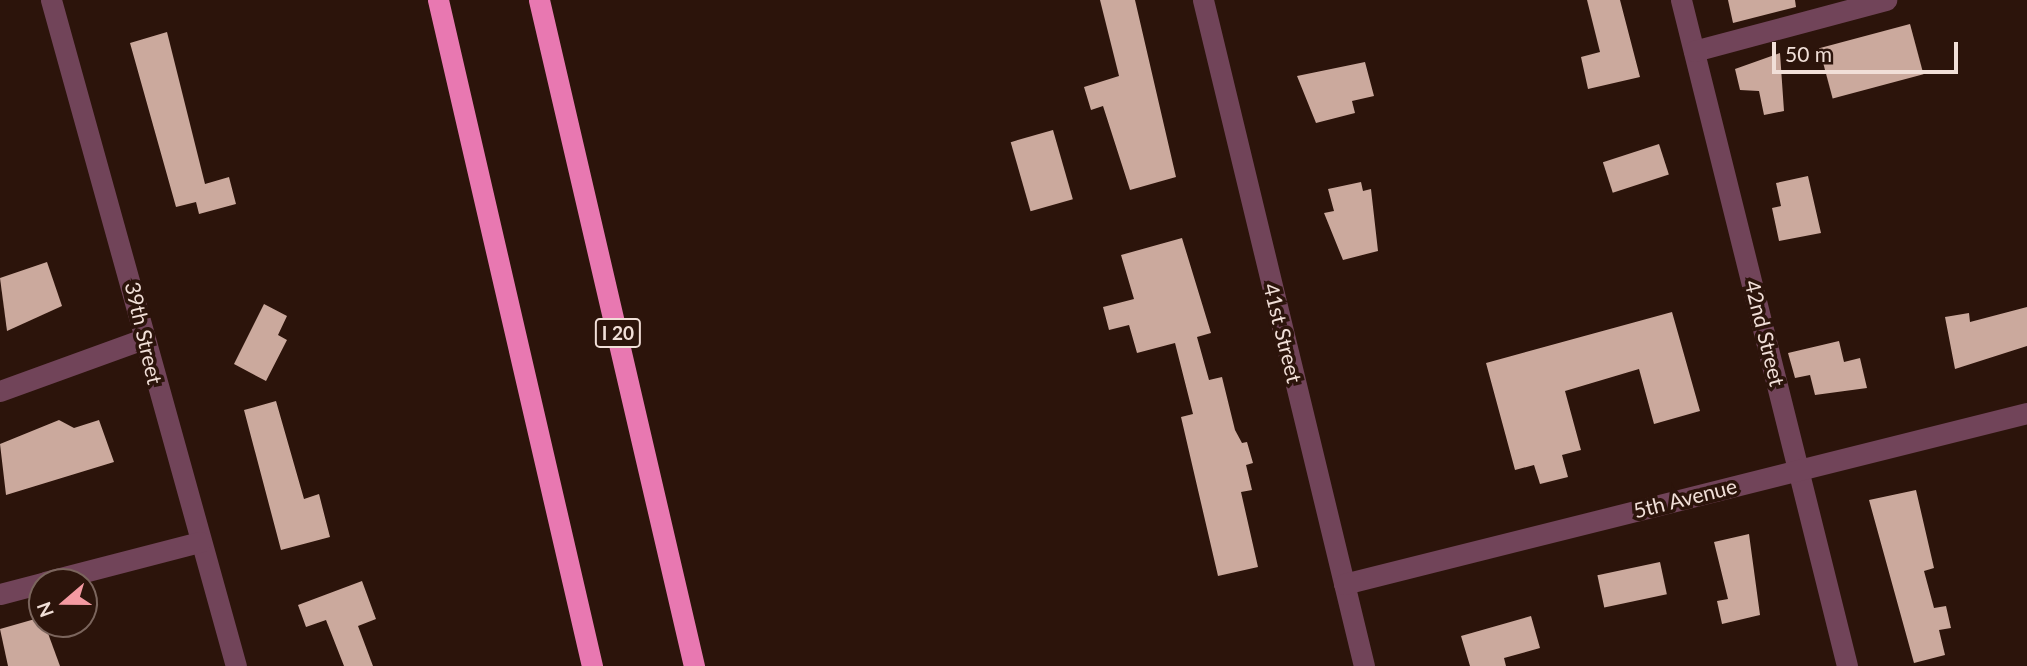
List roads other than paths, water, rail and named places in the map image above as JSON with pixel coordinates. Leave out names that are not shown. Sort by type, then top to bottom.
[{"type":"highway","points":[[438,0],[592,666]]},
{"type":"highway","name":"I 20","points":[[539,0],[694,666]]},
{"type":"street","name":"39th Street","points":[[51,0],[134,285],[143,339],[236,666]]},
{"type":"street","name":"41st Street","points":[[1203,0],[1364,666]]},
{"type":"street","name":"42nd Street","points":[[1681,0],[1847,666]]},
{"type":"street","points":[[1694,51],[1886,0]]},
{"type":"street","points":[[0,391],[143,339]]},
{"type":"street","name":"5th Avenue","points":[[1344,584],[2027,413]]},
{"type":"street","points":[[98,568],[200,542]]},
{"type":"street","points":[[0,594],[28,586]]}]
